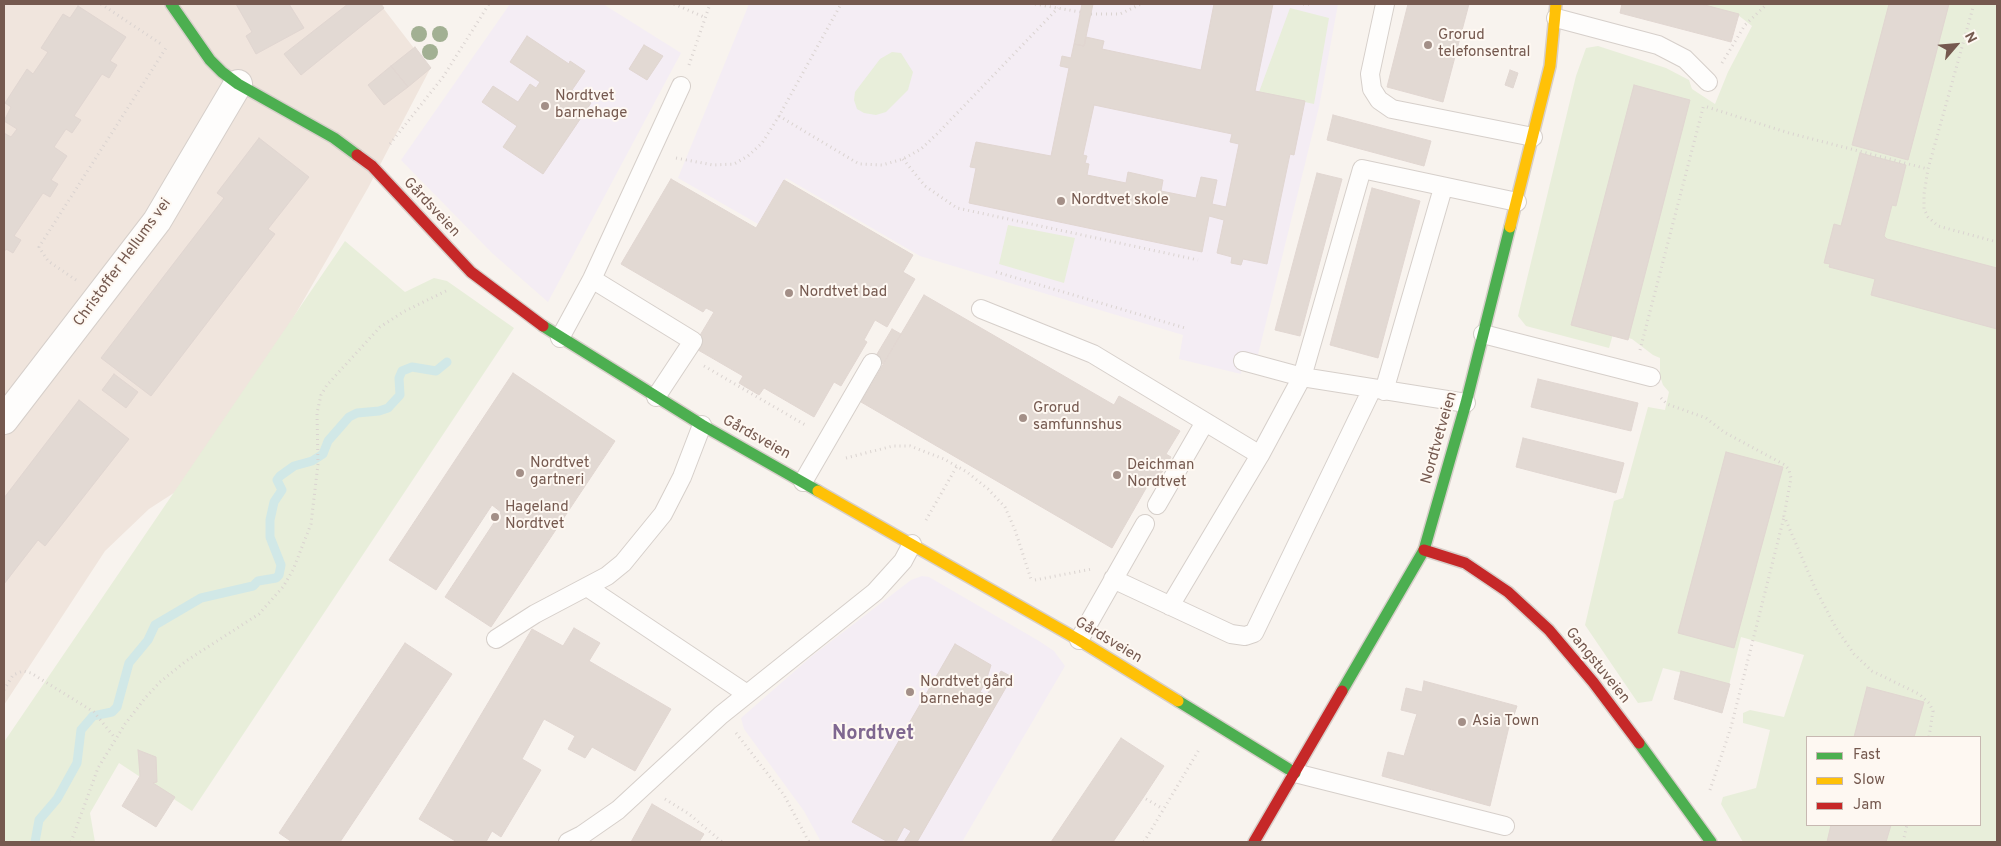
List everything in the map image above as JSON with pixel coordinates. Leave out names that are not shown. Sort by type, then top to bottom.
[{"type":"street","points":[[171,4],[210,60],[238,84]]},
{"type":"street","name":"Nordtvetveien","points":[[1254,842],[1424,550],[1466,403],[1533,137],[1550,66],[1556,11]]},
{"type":"street","name":"Christoffer Hellums vei","points":[[4,420],[157,222],[238,84]]},
{"type":"street","name":"Gårdsveien","points":[[238,84],[334,138],[372,166],[471,272],[501,297],[560,338],[702,425],[1079,640],[1295,773]]},
{"type":"street","name":"Gangstuveien","points":[[1424,550],[1465,563],[1508,592],[1549,630],[1593,682],[1688,808],[1711,842]]},
{"type":"lane","points":[[1385,4],[1370,74],[1372,89],[1379,100],[1392,109],[1533,137]]},
{"type":"lane","points":[[1556,11],[1658,45],[1685,59],[1708,82]]},
{"type":"lane","points":[[560,338],[592,279],[681,86]]},
{"type":"lane","points":[[1170,606],[1260,455],[1302,377],[1362,169],[1443,188],[1517,202]]},
{"type":"lane","points":[[1113,579],[1230,634],[1245,636],[1254,633],[1378,390],[1443,188]]},
{"type":"lane","points":[[592,279],[692,341],[656,397]]},
{"type":"lane","points":[[981,309],[1093,354],[1260,455]]},
{"type":"lane","points":[[1483,334],[1643,374]]},
{"type":"lane","points":[[1243,361],[1302,377],[1466,403]]},
{"type":"lane","points":[[803,482],[872,363]]},
{"type":"lane","points":[[1157,505],[1205,422]]},
{"type":"lane","points":[[496,639],[535,614],[588,587],[623,563],[663,514],[682,477],[702,425]]},
{"type":"lane","points":[[1079,640],[1146,524]]},
{"type":"lane","points":[[568,842],[582,835],[618,810],[642,786],[721,716],[875,592],[903,561],[912,544]]},
{"type":"lane","points":[[588,587],[747,694]]},
{"type":"lane","points":[[1295,773],[1505,826]]},
{"type":"path","points":[[100,296],[48,261],[39,247],[166,47],[101,4]]},
{"type":"path","points":[[372,166],[443,77],[489,4]]},
{"type":"path","points":[[674,4],[704,17]]},
{"type":"path","points":[[681,86],[710,4]]},
{"type":"path","points":[[652,152],[713,165],[734,164],[748,156],[762,143],[779,116],[840,4]]},
{"type":"path","points":[[1035,4],[1080,12]]},
{"type":"path","points":[[1091,14],[1120,14],[1141,4]]},
{"type":"path","points":[[1303,4],[1309,4]]},
{"type":"path","points":[[1688,808],[1708,794],[1714,784],[1731,727],[1784,516],[1791,478],[1785,465],[1724,432],[1706,418],[1667,404],[1654,392],[1643,374],[1708,82],[1724,61],[1745,25],[1767,4]]},
{"type":"path","points":[[1974,4],[1928,169],[1924,209],[1928,217],[1938,226],[1997,242]]},
{"type":"path","points":[[779,116],[858,164],[882,165],[903,159],[921,149],[938,133],[1058,8]]},
{"type":"path","points":[[1704,106],[1789,133],[1928,169]]},
{"type":"path","points":[[903,159],[925,186],[957,208],[1198,260]]},
{"type":"path","points":[[71,842],[98,768],[115,738],[160,682],[230,632],[259,614],[272,602],[283,587],[303,550],[311,524],[316,492],[318,404],[327,385],[373,334],[403,312],[448,291],[471,272]]},
{"type":"path","points":[[996,272],[1185,328]]},
{"type":"path","points":[[684,354],[828,438]]},
{"type":"path","points":[[816,458],[843,459],[893,446],[910,446],[957,466],[988,489],[1005,507],[1015,530],[1032,581],[1123,562]]},
{"type":"path","points":[[934,506],[957,466]]},
{"type":"path","points":[[1784,516],[1816,590],[1836,628],[1854,654],[1872,671],[1919,694],[1929,703],[1933,711],[1928,736]]},
{"type":"path","points":[[4,690],[13,675],[27,672],[82,703],[94,712],[115,738]]},
{"type":"path","points":[[721,716],[773,780],[809,842]]},
{"type":"path","points":[[1144,842],[1214,724]]},
{"type":"path","points":[[642,786],[689,814],[722,842]]},
{"type":"path","points":[[1146,799],[1163,809]]},
{"type":"path","points":[[1902,842],[1907,826]]},
{"type":"shaded area","points":[[4,4],[380,4],[430,69],[368,188],[234,421],[183,487],[149,509],[105,551],[4,705]]},
{"type":"shaded area","name":"Nordtvet barnehage","points":[[510,4],[603,4],[681,53],[548,302],[492,253],[401,160]]},
{"type":"shaded area","name":"Nordtvet skole","points":[[749,4],[1338,4],[1319,107],[1254,371],[1242,368],[1241,374],[1179,359],[1183,335],[920,256],[786,178],[758,224],[678,178]]},
{"type":"shaded area","name":"Nordtvet gård barnehage","points":[[922,576],[929,577],[1039,641],[1054,651],[1065,666],[962,842],[821,842],[804,811],[744,729],[741,718],[812,656],[911,580]]},
{"type":"green space","points":[[1698,4],[1997,4],[1997,842],[1743,842],[1721,804],[1723,797],[1756,788],[1770,730],[1743,723],[1743,713],[1750,710],[1784,717],[1804,655],[1741,637],[1729,685],[1663,668],[1652,701],[1638,703],[1585,625],[1614,501],[1623,498],[1648,407],[1665,410],[1669,392],[1663,385],[1660,376],[1660,358],[1632,339],[1613,334],[1609,348],[1526,326],[1518,316],[1576,76],[1586,48],[1598,46],[1666,68],[1689,80],[1692,89],[1715,104],[1728,72],[1752,26],[1738,15]]},
{"type":"green space","points":[[1290,8],[1329,18],[1314,104],[1259,92]]},
{"type":"green space","points":[[892,52],[901,53],[913,72],[908,90],[886,112],[876,115],[864,113],[857,109],[854,100],[855,92],[880,59]]},
{"type":"green space","points":[[1008,225],[1075,238],[1064,283],[999,264]]},
{"type":"green space","points":[[345,241],[405,292],[434,278],[447,281],[514,328],[192,811],[119,763],[90,813],[95,842],[4,842],[4,742]]},
{"type":"building","points":[[236,4],[289,4],[304,28],[256,54],[246,36],[252,32]]},
{"type":"building","points":[[348,4],[381,4],[384,8],[301,75],[284,54]]},
{"type":"building","points":[[1082,4],[1093,4],[1084,46],[1074,44]]},
{"type":"building","points":[[1214,4],[1273,4],[1255,91],[1305,101],[1294,155],[1290,154],[1267,264],[1243,259],[1241,265],[1231,263],[1232,257],[1217,253],[1224,220],[1209,216],[1202,252],[969,203],[976,168],[970,167],[976,142],[1051,156],[1069,68],[1060,66],[1062,56],[1071,58],[1074,44],[1084,46],[1086,37],[1104,41],[1102,49],[1201,70]],"holes":[[[1094,105],[1232,134],[1230,142],[1239,144],[1226,207],[1212,204],[1217,180],[1201,177],[1196,198],[1161,191],[1163,180],[1128,172],[1126,183],[1087,175],[1089,164],[1085,163],[1087,156],[1083,155]]]},
{"type":"building","name":"Grorud telefonsentral","points":[[1408,4],[1469,4],[1443,102],[1387,87]]},
{"type":"building","points":[[1622,4],[1701,4],[1739,14],[1731,42],[1620,13]]},
{"type":"building","points":[[1889,4],[1949,4],[1908,160],[1852,145]]},
{"type":"building","points":[[78,6],[126,37],[110,61],[117,65],[109,78],[102,74],[74,116],[81,120],[72,133],[66,129],[54,147],[67,156],[51,180],[58,184],[50,197],[43,193],[14,236],[21,240],[13,253],[6,249],[4,252],[4,133],[11,137],[17,129],[4,121],[11,107],[5,103],[27,69],[33,74],[48,52],[41,48],[63,14],[70,18]]},
{"type":"building","points":[[527,36],[569,64],[570,61],[585,71],[572,90],[591,103],[543,174],[503,147],[517,126],[482,102],[493,86],[518,102],[530,84],[536,88],[540,82],[510,62]]},
{"type":"building","points":[[644,45],[663,56],[647,80],[629,69]]},
{"type":"building","points":[[415,47],[431,68],[408,87],[391,66]]},
{"type":"building","points":[[391,66],[408,87],[384,105],[368,85]]},
{"type":"building","points":[[1510,70],[1518,73],[1513,88],[1505,85]]},
{"type":"building","points":[[1634,85],[1690,100],[1628,340],[1571,325]]},
{"type":"building","points":[[1333,115],[1431,141],[1424,166],[1327,140]]},
{"type":"building","points":[[259,138],[309,177],[268,229],[275,234],[151,396],[101,358],[224,198],[217,193]]},
{"type":"building","points":[[1860,153],[1906,165],[1896,206],[1892,205],[1884,236],[1887,239],[1997,268],[1997,329],[1871,295],[1875,279],[1829,267],[1830,264],[1824,263],[1834,224],[1841,226]]},
{"type":"building","points":[[1317,173],[1342,179],[1300,336],[1275,330]]},
{"type":"building","name":"Nordtvet bad","points":[[671,179],[756,228],[784,180],[913,255],[903,272],[915,279],[887,327],[875,320],[864,340],[867,342],[841,386],[834,382],[814,417],[764,388],[759,395],[739,383],[743,376],[693,347],[714,312],[706,308],[703,312],[621,264]]},
{"type":"building","points":[[1372,188],[1420,201],[1378,358],[1330,345]]},
{"type":"building","name":"Grorud samfunnshus","points":[[924,295],[1114,405],[1119,396],[1180,431],[1166,454],[1171,457],[1158,479],[1153,476],[1112,548],[861,402]]},
{"type":"building","points":[[892,329],[901,334],[883,364],[874,359]]},
{"type":"building","name":"Nordtvet gartneri","points":[[513,373],[615,441],[491,627],[445,597],[501,512],[492,505],[436,590],[389,560]]},
{"type":"building","points":[[114,374],[138,392],[126,408],[102,390]]},
{"type":"building","points":[[1538,379],[1638,403],[1631,431],[1531,407]]},
{"type":"building","points":[[79,400],[129,439],[45,546],[38,540],[4,584],[4,498]]},
{"type":"building","points":[[1523,438],[1624,463],[1616,493],[1516,467]]},
{"type":"building","points":[[1726,452],[1783,467],[1734,648],[1678,633]]},
{"type":"building","points":[[574,628],[600,643],[589,661],[671,709],[635,771],[592,747],[585,758],[568,749],[575,736],[544,719],[522,759],[541,770],[501,837],[492,831],[486,842],[457,842],[419,819],[532,629],[563,646]]},
{"type":"building","points":[[405,643],[452,674],[340,842],[292,842],[279,833]]},
{"type":"building","points":[[955,644],[991,665],[980,692],[987,695],[1001,671],[1012,677],[917,842],[904,842],[911,831],[904,827],[896,842],[888,842],[852,822]]},
{"type":"building","points":[[1681,671],[1730,684],[1722,713],[1674,699]]},
{"type":"building","points":[[1424,681],[1517,706],[1514,715],[1512,714],[1490,806],[1382,776],[1388,752],[1404,756],[1417,714],[1401,710],[1406,688],[1422,692]]},
{"type":"building","points":[[1867,687],[1924,702],[1914,736],[1854,736]]},
{"type":"building","points":[[1121,738],[1164,766],[1143,798],[1113,842],[1051,842]]},
{"type":"building","points":[[138,750],[156,757],[157,782],[153,783],[175,797],[156,827],[122,806],[140,776]]},
{"type":"building","points":[[652,804],[704,834],[699,842],[631,842]]},
{"type":"building","points":[[1831,826],[1891,826],[1886,842],[1827,842]]},
{"type":"waterway","points":[[35,842],[39,820],[57,799],[77,763],[81,730],[93,716],[112,712],[117,707],[129,663],[148,640],[155,625],[201,598],[253,586],[258,581],[276,578],[279,575],[281,565],[270,537],[270,520],[274,502],[282,490],[277,480],[280,476],[294,466],[312,461],[323,454],[328,441],[349,417],[357,413],[379,411],[388,408],[400,395],[399,378],[402,371],[412,367],[436,371],[447,362]]},
{"type":"traffic: fast","points":[[171,4],[210,60],[222,72],[238,84],[334,138],[357,155]]},
{"type":"traffic: fast","points":[[1342,691],[1424,550],[1466,403],[1510,227]]},
{"type":"traffic: fast","points":[[543,326],[702,425],[818,491]]},
{"type":"traffic: fast","points":[[1178,701],[1295,773]]},
{"type":"traffic: fast","points":[[1639,743],[1711,842]]},
{"type":"traffic: slow","points":[[1510,227],[1550,66],[1556,4]]},
{"type":"traffic: slow","points":[[818,491],[1079,640],[1178,701]]},
{"type":"traffic: jam","points":[[357,155],[372,166],[471,272],[543,326]]},
{"type":"traffic: jam","points":[[1424,550],[1465,563],[1508,592],[1549,630],[1593,682],[1639,743]]},
{"type":"traffic: jam","points":[[1254,842],[1342,691]]},
{"type":"place","name":"Grorud telefonsentral","points":[[1428,45]]},
{"type":"place","name":"Nordtvet barnehage","points":[[545,106]]},
{"type":"place","name":"Nordtvet skole","points":[[1061,201]]},
{"type":"place","name":"Nordtvet bad","points":[[789,293]]},
{"type":"place","name":"Grorud samfunnshus","points":[[1023,418]]},
{"type":"place","name":"Nordtvet gartneri","points":[[520,473]]},
{"type":"place","name":"Deichman Nordtvet","points":[[1117,475]]},
{"type":"place","name":"Hageland Nordtvet","points":[[495,517]]},
{"type":"place","name":"Nordtvet gård barnehage","points":[[910,692]]},
{"type":"place","name":"Asia Town","points":[[1462,722]]},
{"type":"district","name":"Nordtvet","points":[[873,735]]}]
